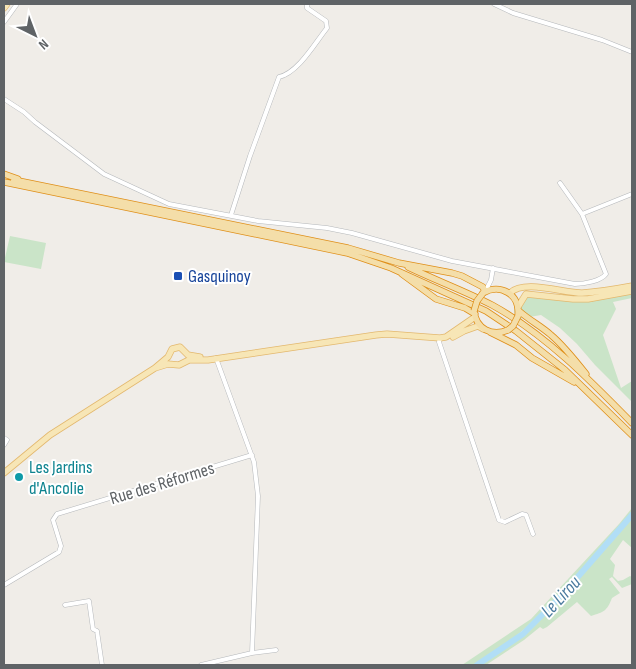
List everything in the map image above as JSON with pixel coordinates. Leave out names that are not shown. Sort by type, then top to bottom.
[{"type":"highway","points":[[4,174],[30,183]]},
{"type":"highway","points":[[4,181],[30,183],[348,248],[399,264],[491,305],[513,318],[597,387]]},
{"type":"highway","points":[[4,181],[347,253],[392,268],[486,311],[503,322],[564,370],[632,435]]},
{"type":"highway","points":[[399,264],[462,276],[482,287],[485,292]]},
{"type":"highway","points":[[392,268],[436,299],[465,308],[475,314]]},
{"type":"highway","points":[[596,400],[577,384],[532,358],[516,345],[480,326],[475,314],[477,301],[485,292],[501,289],[510,293],[514,297],[519,311],[529,321],[550,334],[632,423]]},
{"type":"highway","points":[[487,331],[502,333],[508,330],[516,321],[519,311]]},
{"type":"main road","points":[[4,8],[7,4]]},
{"type":"main road","points":[[510,293],[516,289],[528,287],[579,293],[632,286]]},
{"type":"main road","points":[[519,311],[526,294],[588,299],[632,291]]},
{"type":"main road","points":[[440,340],[475,314]]},
{"type":"main road","points":[[155,368],[181,364],[189,360],[387,334],[440,340],[478,326],[487,331]]},
{"type":"main road","points":[[4,474],[50,435],[155,368],[168,357],[170,350],[176,347],[182,348],[185,353],[185,359],[181,364]]},
{"type":"main road","points":[[185,353],[192,356],[215,358]]},
{"type":"main road","points":[[168,357],[172,364]]},
{"type":"street","points":[[4,22],[17,4]]},
{"type":"street","points":[[232,215],[250,156],[279,77],[286,76],[293,70],[327,28],[326,21],[309,10],[306,4]]},
{"type":"street","points":[[494,4],[513,13],[602,40],[632,52]]},
{"type":"street","points":[[4,100],[24,112],[104,174],[168,204],[258,221],[327,228],[352,233],[452,261],[575,284],[583,284],[604,277],[606,272],[582,214],[560,183]]},
{"type":"street","points":[[582,214],[632,194]]},
{"type":"street","points":[[485,292],[492,280],[493,268]]},
{"type":"street","points":[[492,280],[501,289]]},
{"type":"street","points":[[440,340],[499,520],[505,522],[522,514],[526,515],[533,534]]},
{"type":"street","points":[[215,358],[252,455],[258,496],[252,653]]},
{"type":"street","points":[[4,438],[7,440],[4,444]]},
{"type":"street","name":"Rue des Réformes","points":[[4,584],[59,552],[61,546],[53,520],[57,514],[252,455]]},
{"type":"street","points":[[65,605],[89,601],[93,629],[97,632],[102,665]]},
{"type":"street","points":[[201,665],[252,653],[276,650]]},
{"type":"green space","points":[[10,236],[46,243],[41,269],[4,262]]},
{"type":"green space","points":[[632,292],[632,298],[613,302],[616,309],[603,335],[621,388],[632,381],[632,402],[560,328],[541,315],[518,319],[514,312],[515,304],[520,297],[527,295],[560,299]]},
{"type":"green space","points":[[632,508],[632,512],[620,527],[560,595],[528,626],[474,665],[462,665],[531,619]]},
{"type":"green space","points":[[632,518],[632,548],[623,540],[610,559],[615,565],[613,576],[618,581],[630,576],[632,577],[632,584],[622,588],[612,577],[609,579],[620,593],[612,598],[604,610],[591,616],[577,602],[547,627],[543,629],[540,627],[486,665],[478,665],[518,638],[536,623],[563,596]]},
{"type":"waterway","name":"Le Lirou","points":[[477,665],[523,634],[561,596],[632,515]]},
{"type":"place","name":"Gasquinoy","points":[[178,276]]},
{"type":"place","name":"Les Jardins d'Ancolie","points":[[19,477]]}]
